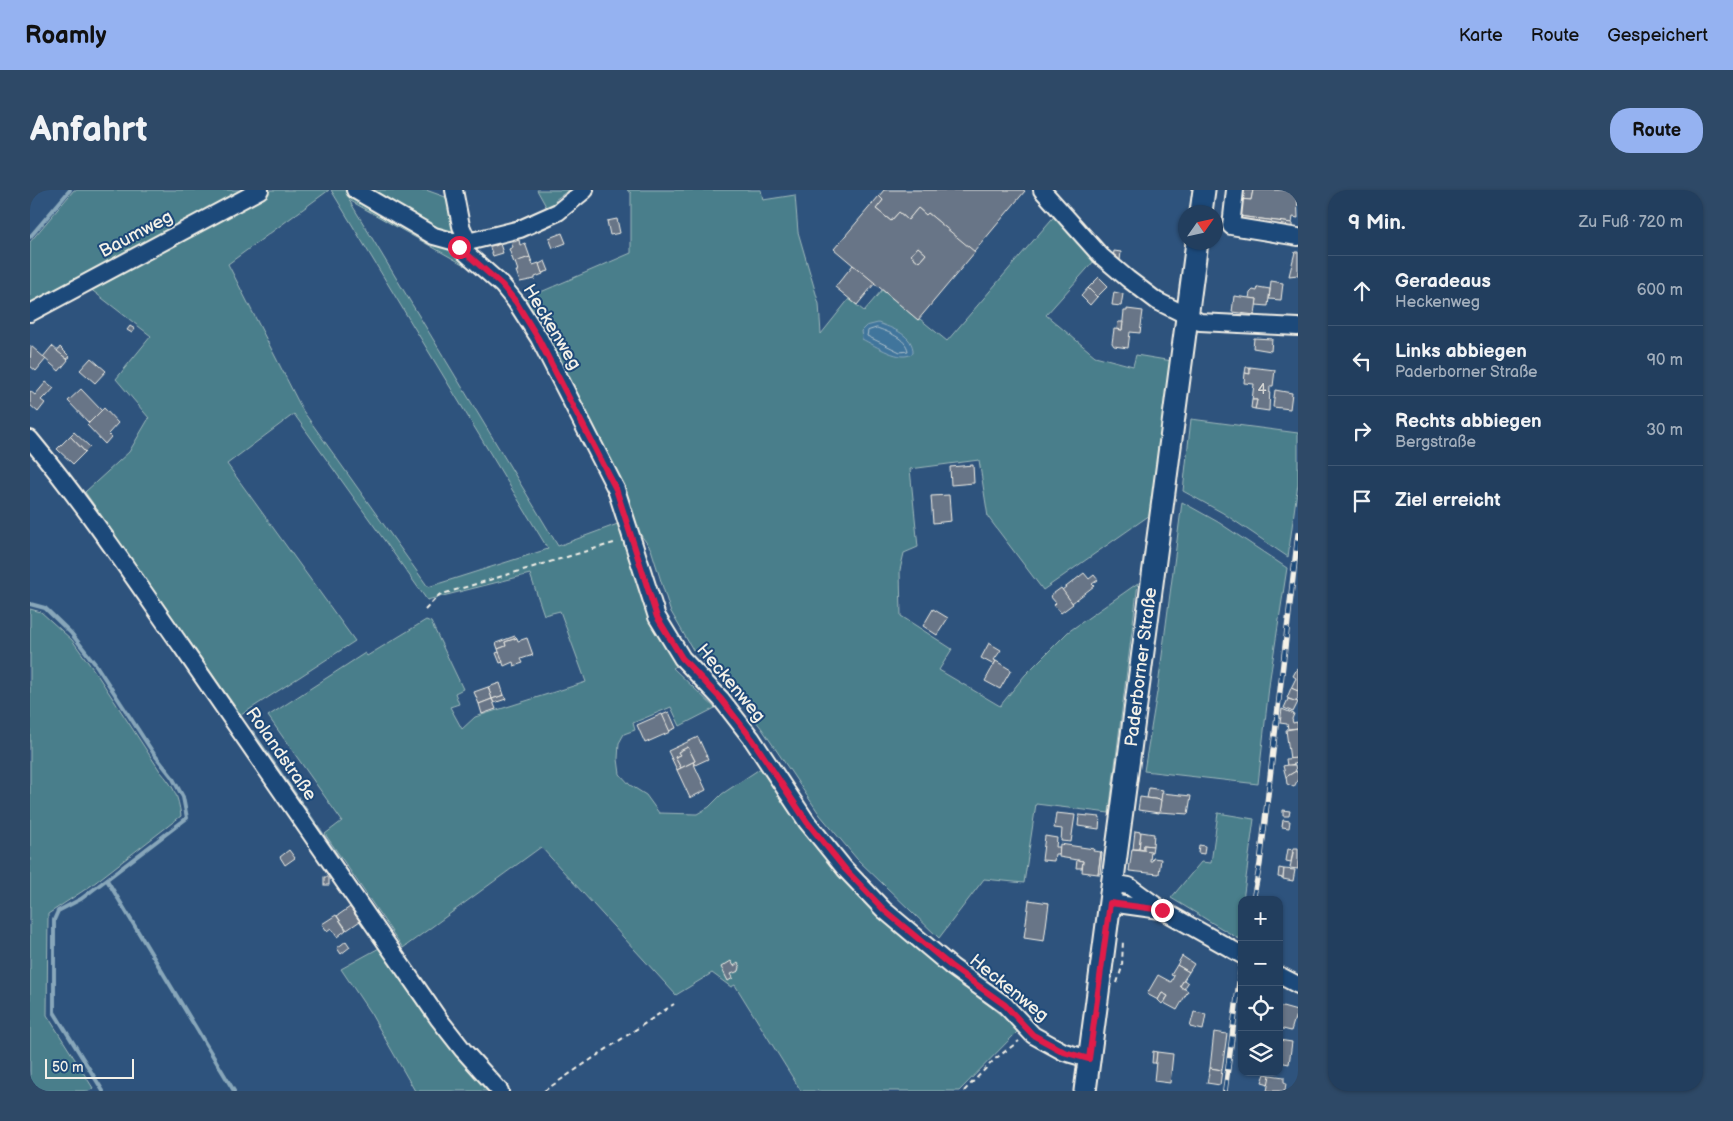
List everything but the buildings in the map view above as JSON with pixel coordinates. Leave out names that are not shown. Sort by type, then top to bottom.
[{"type":"main road","points":[[1202,205],[1204,190]]},
{"type":"main road","name":"Paderborner Straße","points":[[1084,1091],[1196,250]]},
{"type":"street","name":"Baumweg","points":[[30,313],[260,190]]},
{"type":"street","points":[[355,190],[434,236],[463,242],[520,229],[558,212],[585,190]]},
{"type":"street","points":[[454,190],[462,226],[463,242]]},
{"type":"street","points":[[1042,190],[1101,256],[1157,301],[1200,322],[1298,327]]},
{"type":"street","points":[[1235,190],[1231,226],[1298,237]]},
{"type":"street","name":"Heckenweg","points":[[463,242],[459,247],[502,285],[516,302],[538,338],[616,489],[657,617],[682,658],[726,706],[752,739],[807,822],[845,869],[884,910],[952,967],[1005,1005],[1033,1035],[1064,1052],[1089,1059]]},
{"type":"street","name":"Rolandstraße","points":[[30,439],[89,515],[238,727],[438,1018],[463,1050],[500,1091]]},
{"type":"street","points":[[1111,893],[1162,910],[1238,953]]},
{"type":"street","points":[[1283,977],[1298,984]]},
{"type":"path","points":[[425,610],[439,595],[632,537]]},
{"type":"path","points":[[544,1091],[674,1004]]},
{"type":"path","points":[[964,1091],[995,1059],[1014,1044],[1033,1035]]},
{"type":"green space","points":[[74,190],[329,190],[228,264],[303,411],[428,587],[548,549],[331,190],[426,190],[451,199],[459,236],[435,239],[468,259],[466,266],[349,200],[558,546],[623,522],[678,665],[673,668],[715,708],[680,726],[671,707],[633,723],[635,730],[624,734],[619,743],[618,759],[620,774],[630,785],[646,795],[659,813],[697,814],[709,807],[722,794],[761,768],[800,826],[839,876],[882,918],[1019,1030],[959,1091],[801,1091],[735,985],[731,987],[712,973],[676,995],[541,847],[403,948],[325,834],[342,821],[268,716],[365,653],[367,656],[426,620],[431,622],[463,689],[455,693],[459,704],[450,707],[462,729],[475,717],[586,682],[560,611],[544,615],[530,574],[427,600],[294,414],[227,464],[355,641],[241,715],[85,492],[129,452],[149,418],[116,379],[151,336],[89,288],[30,304],[30,242]]},
{"type":"green space","points":[[537,190],[569,190],[555,200],[557,205],[548,210]]},
{"type":"green space","points":[[627,190],[761,190],[763,200],[795,195],[798,232],[819,304],[821,334],[849,299],[864,311],[882,290],[947,341],[1057,213],[1095,260],[1046,315],[1095,356],[1133,366],[1136,355],[1172,361],[1150,515],[1043,590],[988,517],[979,460],[910,469],[918,547],[904,553],[900,570],[901,616],[952,649],[939,670],[1000,706],[1025,675],[1068,632],[1138,583],[1109,813],[1036,804],[1024,883],[984,879],[939,938],[857,859],[820,815],[762,729],[733,691],[693,650],[670,610],[651,549],[638,531],[520,301],[631,253],[631,193]]},
{"type":"green space","points":[[1191,419],[1298,433],[1298,483],[1288,557],[1223,513],[1183,491]]},
{"type":"green space","points":[[1182,502],[1218,522],[1287,568],[1270,678],[1258,784],[1144,771],[1158,686]]},
{"type":"green space","points":[[30,609],[41,612],[72,640],[169,782],[177,797],[181,816],[92,885],[48,914],[47,1015],[93,1088],[89,1091],[30,1091]]},
{"type":"green space","points":[[1218,813],[1254,819],[1244,896],[1238,896],[1238,938],[1171,898],[1201,862],[1211,863]]},
{"type":"green space","points":[[381,947],[446,1039],[489,1091],[415,1091],[371,1014],[341,969]]},
{"type":"water","points":[[878,323],[906,337],[910,341],[913,353],[908,356],[895,355],[862,339],[861,331],[866,326]]},
{"type":"waterway","points":[[30,237],[70,190]]},
{"type":"waterway","points":[[30,604],[45,608],[71,633],[96,665],[154,754],[172,777],[183,797],[187,818],[81,899],[58,911],[54,920],[54,1012],[103,1091]]},
{"type":"waterway","points":[[252,732],[339,859]]},
{"type":"waterway","points":[[107,880],[234,1091]]},
{"type":"railway","points":[[1254,896],[1260,864],[1298,534]]},
{"type":"railway","points":[[1225,1091],[1239,986]]},
{"type":"route","points":[[459,247],[502,285],[516,302],[557,372],[616,489],[657,617],[682,658],[721,699],[752,739],[807,822],[845,869],[884,910],[952,967],[1005,1005],[1033,1035],[1064,1052],[1089,1059],[1110,903],[1162,910]]}]
